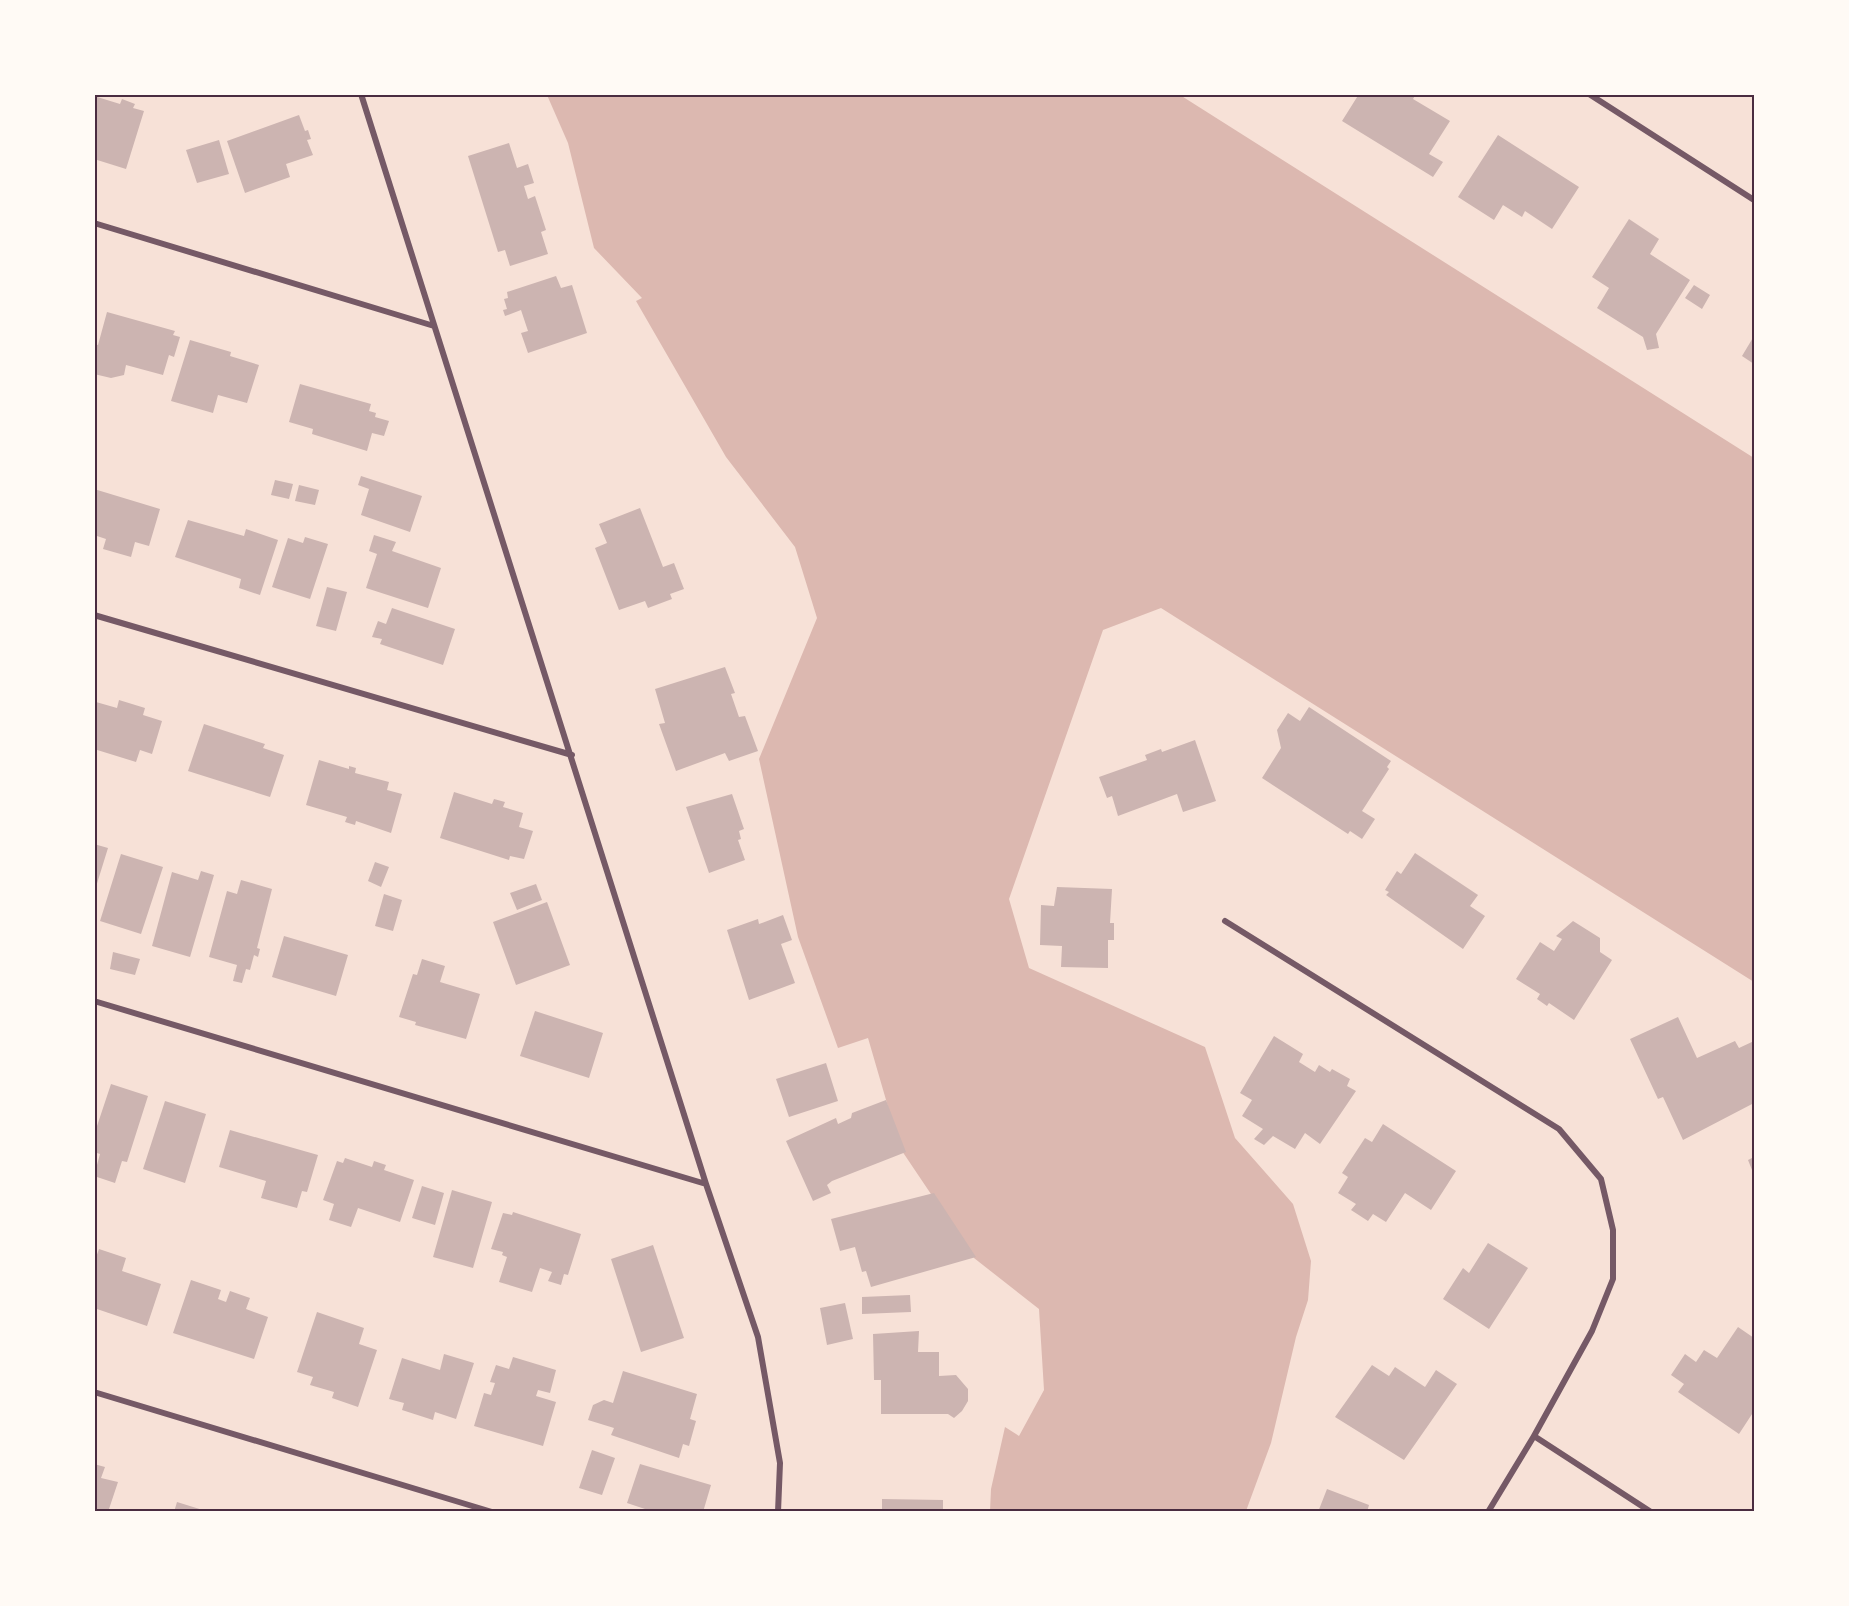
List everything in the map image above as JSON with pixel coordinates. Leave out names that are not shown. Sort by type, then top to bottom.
[{"type":"street","points":[[361,94],[706,1184],[758,1337],[780,1463],[778,1512]]},
{"type":"street","points":[[1589,94],[1755,200]]},
{"type":"street","points":[[94,223],[434,326]]},
{"type":"street","points":[[94,615],[572,755]]},
{"type":"street","points":[[1225,921],[1559,1129],[1601,1179],[1613,1230],[1613,1279],[1592,1331],[1534,1436],[1488,1512]]},
{"type":"street","points":[[94,1001],[706,1184]]},
{"type":"street","points":[[94,1392],[492,1512]]},
{"type":"street","points":[[1534,1436],[1650,1512]]},
{"type":"shaded area","points":[[547,95],[1180,95],[1754,458],[1754,982],[1161,608],[1103,630],[1009,899],[1029,968],[1205,1047],[1235,1138],[1293,1204],[1311,1261],[1308,1300],[1296,1337],[1271,1443],[1246,1511],[990,1511],[991,1489],[1005,1427],[1019,1436],[1044,1390],[1039,1309],[974,1258],[900,1148],[868,1038],[838,1048],[798,937],[759,759],[817,618],[795,547],[726,457],[636,301],[642,298],[594,248],[568,143]]},
{"type":"building","points":[[1359,94],[1416,94],[1413,99],[1450,121],[1429,154],[1443,162],[1433,177],[1342,121]]},
{"type":"building","points":[[94,96],[120,104],[122,99],[135,104],[133,108],[144,111],[126,169],[94,159]]},
{"type":"building","points":[[299,115],[305,131],[308,130],[311,139],[307,140],[313,155],[286,164],[290,177],[245,193],[227,141]]},
{"type":"building","points":[[1498,135],[1579,187],[1552,229],[1525,211],[1522,217],[1503,205],[1494,220],[1458,197]]},
{"type":"building","points":[[219,140],[229,174],[197,183],[186,150]]},
{"type":"building","points":[[509,143],[517,168],[528,164],[534,183],[524,186],[528,199],[535,196],[546,230],[541,232],[548,254],[510,266],[505,250],[498,252],[468,156]]},
{"type":"building","points":[[1629,219],[1659,239],[1650,254],[1690,280],[1656,334],[1659,348],[1647,350],[1643,337],[1597,308],[1609,288],[1592,277]]},
{"type":"building","points":[[556,276],[561,288],[572,285],[587,333],[528,353],[521,333],[528,331],[521,310],[505,316],[503,310],[507,309],[504,299],[508,298],[507,292]]},
{"type":"building","points":[[1694,285],[1710,295],[1702,309],[1685,298]]},
{"type":"building","points":[[107,312],[175,331],[173,335],[180,337],[174,357],[169,355],[163,375],[126,365],[124,375],[111,378],[94,374],[94,344],[98,345]]},
{"type":"building","points":[[1754,336],[1754,364],[1742,356]]},
{"type":"building","points":[[190,340],[231,352],[230,356],[259,365],[247,403],[218,395],[213,413],[171,401]]},
{"type":"building","points":[[300,384],[371,404],[369,411],[376,413],[375,417],[389,421],[384,436],[372,433],[367,451],[312,434],[313,429],[289,422]]},
{"type":"building","points":[[361,476],[422,496],[410,532],[361,515],[369,489],[358,485]]},
{"type":"building","points":[[275,480],[293,484],[289,499],[271,495]]},
{"type":"building","points":[[299,485],[319,490],[315,505],[295,501]]},
{"type":"building","points":[[94,489],[160,509],[149,546],[135,542],[131,557],[103,549],[106,539],[94,535]]},
{"type":"building","points":[[640,508],[663,567],[674,563],[684,589],[670,594],[672,599],[648,608],[645,601],[619,610],[595,548],[607,543],[599,524]]},
{"type":"building","points":[[188,520],[244,536],[246,529],[278,540],[260,595],[239,588],[241,579],[175,557]]},
{"type":"building","points":[[374,535],[396,542],[392,551],[441,568],[428,608],[366,588],[377,554],[369,551]]},
{"type":"building","points":[[305,537],[328,544],[310,599],[272,587],[288,538],[303,543]]},
{"type":"building","points":[[327,587],[347,592],[336,631],[316,626]]},
{"type":"building","points":[[392,608],[455,629],[443,665],[380,644],[382,639],[372,637],[378,621],[386,624]]},
{"type":"building","points":[[725,667],[735,693],[731,694],[739,717],[745,716],[758,751],[729,761],[725,753],[676,771],[659,724],[665,723],[655,689]]},
{"type":"building","points":[[119,700],[145,708],[143,715],[162,721],[152,754],[140,750],[136,762],[94,749],[96,702],[117,708]]},
{"type":"building","points":[[1309,707],[1391,761],[1387,767],[1389,769],[1362,811],[1375,819],[1362,839],[1350,831],[1348,834],[1262,778],[1281,748],[1277,730],[1288,713],[1300,721]]},
{"type":"building","points":[[204,724],[265,744],[263,748],[284,755],[270,797],[188,771]]},
{"type":"building","points":[[1195,740],[1216,801],[1183,812],[1177,794],[1118,816],[1112,796],[1107,798],[1099,777],[1147,760],[1145,755],[1161,749],[1162,752]]},
{"type":"building","points":[[319,760],[349,769],[349,766],[356,768],[355,773],[389,782],[387,790],[402,794],[391,833],[356,821],[355,825],[345,822],[347,817],[306,805]]},
{"type":"building","points":[[454,792],[492,804],[494,799],[505,802],[503,807],[523,813],[519,827],[533,831],[524,859],[510,856],[509,860],[440,838]]},
{"type":"building","points":[[732,794],[744,829],[739,831],[741,839],[738,840],[745,860],[709,873],[686,807]]},
{"type":"building","points":[[94,844],[108,848],[95,890],[94,890]]},
{"type":"building","points":[[1415,853],[1478,895],[1470,906],[1485,916],[1463,949],[1386,895],[1389,892],[1385,890],[1397,871],[1401,874]]},
{"type":"building","points":[[121,854],[163,867],[141,934],[100,921]]},
{"type":"building","points":[[375,862],[389,867],[381,887],[368,881]]},
{"type":"building","points":[[201,871],[214,875],[190,957],[152,946],[172,872],[198,880]]},
{"type":"building","points":[[241,880],[272,889],[257,948],[260,949],[258,957],[254,955],[250,970],[246,969],[242,983],[233,981],[237,965],[209,957],[227,891],[237,894]]},
{"type":"building","points":[[536,884],[542,900],[517,910],[510,893]]},
{"type":"building","points":[[1057,887],[1112,889],[1110,923],[1114,923],[1114,940],[1108,940],[1108,968],[1061,967],[1062,946],[1040,945],[1041,905],[1054,906]]},
{"type":"building","points":[[384,894],[402,900],[393,931],[375,926]]},
{"type":"building","points":[[547,902],[570,965],[516,985],[493,922]]},
{"type":"building","points":[[783,915],[792,940],[781,944],[795,983],[749,1000],[727,930],[758,919],[759,924]]},
{"type":"building","points":[[1573,921],[1600,938],[1600,952],[1612,960],[1574,1020],[1549,1003],[1547,1006],[1537,999],[1540,994],[1516,979],[1540,942],[1554,951],[1562,939],[1556,936]]},
{"type":"building","points":[[284,936],[348,955],[336,996],[272,977]]},
{"type":"building","points":[[113,952],[140,959],[135,975],[110,969]]},
{"type":"building","points":[[422,959],[445,966],[440,982],[480,994],[466,1039],[415,1025],[416,1022],[399,1017],[413,974],[417,975]]},
{"type":"building","points":[[535,1011],[603,1033],[589,1078],[520,1056]]},
{"type":"building","points":[[1678,1017],[1697,1058],[1735,1041],[1739,1048],[1754,1041],[1754,1103],[1683,1140],[1663,1097],[1658,1099],[1630,1039]]},
{"type":"building","points":[[1274,1036],[1303,1054],[1299,1062],[1315,1072],[1319,1065],[1330,1072],[1332,1069],[1350,1079],[1347,1086],[1356,1091],[1320,1144],[1305,1133],[1295,1149],[1273,1136],[1264,1145],[1254,1139],[1263,1129],[1242,1116],[1252,1100],[1240,1093]]},
{"type":"building","points":[[826,1063],[838,1101],[789,1117],[776,1079]]},
{"type":"building","points":[[111,1084],[148,1096],[127,1162],[122,1161],[115,1183],[94,1176],[100,1154],[94,1152],[94,1135]]},
{"type":"building","points":[[886,1100],[906,1152],[832,1181],[827,1185],[831,1193],[813,1201],[786,1141],[836,1118],[838,1124],[851,1118],[852,1113]]},
{"type":"building","points":[[165,1101],[206,1114],[185,1183],[143,1169]]},
{"type":"building","points":[[1383,1124],[1456,1171],[1431,1210],[1405,1193],[1386,1222],[1373,1214],[1368,1221],[1351,1210],[1356,1204],[1338,1193],[1348,1177],[1342,1173],[1365,1138],[1372,1142]]},
{"type":"building","points":[[230,1130],[318,1155],[307,1192],[302,1191],[297,1208],[261,1198],[266,1181],[219,1167]]},
{"type":"building","points":[[1754,1157],[1754,1175],[1748,1160]]},
{"type":"building","points":[[345,1158],[372,1167],[374,1161],[386,1165],[384,1170],[414,1180],[400,1222],[358,1208],[351,1227],[329,1220],[334,1204],[323,1200],[337,1161],[343,1163]]},
{"type":"building","points":[[422,1186],[444,1193],[435,1225],[412,1218]]},
{"type":"building","points":[[452,1190],[492,1202],[473,1268],[433,1257]]},
{"type":"building","points":[[934,1193],[976,1257],[871,1287],[866,1271],[862,1272],[855,1247],[840,1251],[831,1219]]},
{"type":"building","points":[[513,1212],[581,1234],[568,1275],[564,1274],[561,1285],[548,1281],[552,1272],[540,1268],[532,1292],[499,1282],[507,1257],[502,1255],[503,1252],[491,1249],[503,1213],[512,1215]]},
{"type":"building","points":[[1488,1243],[1528,1268],[1489,1329],[1443,1299],[1463,1268],[1469,1273]]},
{"type":"building","points":[[653,1245],[684,1338],[641,1352],[611,1259]]},
{"type":"building","points":[[99,1249],[126,1258],[122,1271],[161,1284],[147,1326],[94,1308],[94,1263]]},
{"type":"building","points":[[191,1280],[221,1290],[218,1299],[226,1302],[230,1291],[250,1298],[246,1309],[268,1317],[254,1359],[173,1333]]},
{"type":"building","points":[[910,1295],[911,1312],[862,1314],[862,1297]]},
{"type":"building","points":[[845,1303],[853,1339],[827,1345],[820,1308]]},
{"type":"building","points":[[317,1312],[364,1328],[359,1344],[377,1350],[358,1407],[332,1398],[334,1392],[310,1385],[313,1377],[297,1372]]},
{"type":"building","points":[[1738,1327],[1754,1338],[1754,1411],[1739,1434],[1678,1392],[1684,1384],[1671,1375],[1685,1354],[1696,1362],[1704,1350],[1717,1358]]},
{"type":"building","points":[[919,1331],[918,1352],[939,1352],[939,1376],[956,1375],[968,1389],[968,1401],[954,1418],[948,1414],[881,1414],[881,1380],[874,1380],[873,1334]]},
{"type":"building","points":[[444,1354],[474,1363],[456,1419],[435,1412],[433,1420],[402,1410],[404,1403],[389,1399],[402,1358],[440,1370]]},
{"type":"building","points":[[513,1357],[556,1370],[550,1393],[538,1390],[536,1396],[556,1402],[543,1446],[474,1426],[484,1393],[491,1395],[495,1383],[490,1382],[496,1365],[509,1369]]},
{"type":"building","points":[[1372,1365],[1389,1376],[1395,1367],[1425,1387],[1436,1370],[1457,1384],[1404,1460],[1335,1417]]},
{"type":"building","points":[[623,1371],[697,1394],[690,1419],[696,1421],[689,1446],[683,1444],[679,1458],[611,1435],[614,1428],[588,1420],[593,1405],[604,1400],[613,1403]]},
{"type":"building","points":[[592,1450],[615,1458],[602,1495],[579,1488]]},
{"type":"building","points":[[94,1464],[105,1467],[101,1478],[118,1482],[108,1512],[94,1512]]},
{"type":"building","points":[[640,1464],[711,1485],[703,1512],[654,1512],[627,1503]]},
{"type":"building","points":[[1327,1489],[1369,1505],[1367,1512],[1318,1512]]},
{"type":"building","points":[[882,1499],[943,1500],[943,1512],[882,1512]]},
{"type":"building","points":[[177,1502],[206,1511],[206,1512],[174,1512]]}]
